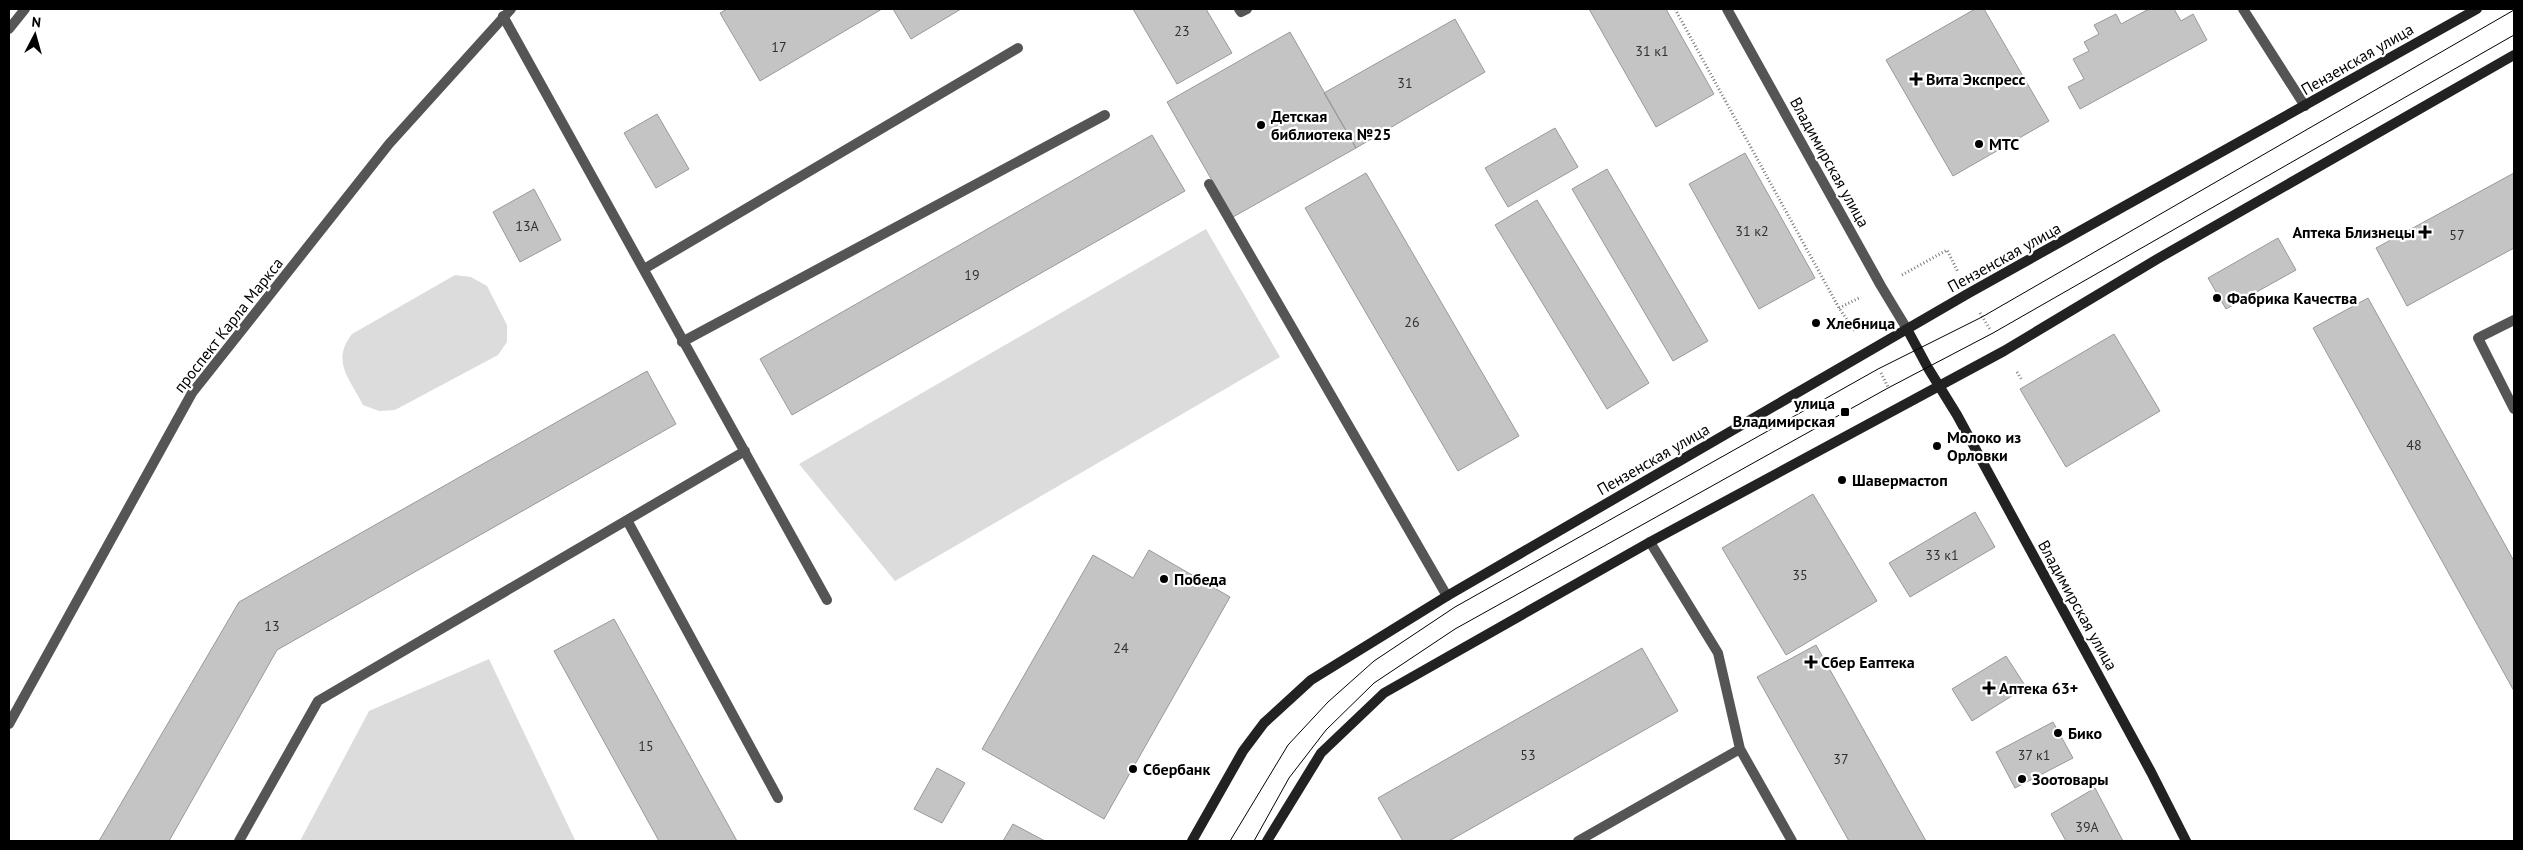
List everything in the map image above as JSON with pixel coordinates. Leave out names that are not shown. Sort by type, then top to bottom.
[{"type":"main road","name":"Пензенская улица","points":[[1192,841],[1243,751],[1264,723],[1288,699],[1311,680],[1447,596],[1907,329],[2477,9]]},
{"type":"main road","points":[[1267,841],[1321,753],[1384,694],[1650,542],[2004,351],[2159,258],[2514,55]]},
{"type":"main road","name":"Владимирская улица","points":[[1907,329],[1981,459],[2151,772],[2186,841]]},
{"type":"street","points":[[9,29],[25,9]]},
{"type":"street","name":"проспект Карла Маркса","points":[[9,724],[192,392],[389,144],[502,16],[511,9]]},
{"type":"street","points":[[1239,9],[1241,12],[1247,9]]},
{"type":"street","name":"Владимирская улица","points":[[1727,9],[1907,329]]},
{"type":"street","points":[[2243,9],[2305,106]]},
{"type":"street","points":[[502,16],[827,600]]},
{"type":"street","points":[[644,269],[1018,48]]},
{"type":"street","points":[[682,342],[1105,115]]},
{"type":"street","points":[[1209,184],[1447,596]]},
{"type":"street","points":[[2514,320],[2478,338],[2514,409]]},
{"type":"street","points":[[239,841],[318,701],[628,522],[745,451]]},
{"type":"street","points":[[628,522],[778,798]]},
{"type":"street","points":[[1650,542],[1718,653],[1740,749],[1792,841]]},
{"type":"street","points":[[1578,841],[1740,749]]},
{"type":"path","points":[[1675,9],[1839,308],[1869,352],[1899,406]]},
{"type":"shaded area","points":[[1206,229],[1280,357],[895,581],[799,464]]},
{"type":"shaded area","points":[[455,275],[471,277],[487,286],[507,325],[507,342],[498,355],[395,410],[379,411],[363,405],[344,369],[343,353],[352,334]]},
{"type":"shaded area","points":[[489,659],[575,840],[300,841],[369,711]]},
{"type":"building","points":[[727,9],[882,9],[760,81],[720,13]]},
{"type":"building","points":[[893,9],[961,9],[911,39]]},
{"type":"building","points":[[1133,9],[1206,9],[1232,53],[1177,84]]},
{"type":"building","points":[[1589,9],[1666,9],[1714,94],[1656,127]]},
{"type":"building","points":[[1975,9],[1984,9],[2049,121],[1953,176],[1886,60]]},
{"type":"building","points":[[2149,9],[2174,9],[2181,21],[2193,14],[2207,40],[2080,109],[2068,87],[2084,79],[2073,59],[2089,51],[2084,42],[2099,34],[2094,25],[2116,14],[2121,24]]},
{"type":"building","points":[[1455,19],[1485,72],[1356,148],[1324,93]]},
{"type":"building","name":"Детская библиотека №25","points":[[1290,32],[1356,148],[1233,217],[1167,102]]},
{"type":"building","points":[[657,114],[689,169],[656,188],[624,133]]},
{"type":"building","points":[[1555,128],[1578,167],[1508,207],[1485,168]]},
{"type":"building","points":[[1152,135],[1185,191],[792,415],[760,359]]},
{"type":"building","points":[[1745,153],[1815,278],[1759,309],[1689,184]]},
{"type":"building","points":[[1607,169],[1708,341],[1673,361],[1572,189]]},
{"type":"building","points":[[1366,173],[1519,436],[1458,471],[1305,208]]},
{"type":"building","points":[[2514,173],[2514,248],[2407,306],[2376,248]]},
{"type":"building","points":[[534,189],[561,240],[520,262],[493,212]]},
{"type":"building","points":[[1537,200],[1649,383],[1607,409],[1495,225]]},
{"type":"building","points":[[2278,238],[2296,270],[2226,309],[2208,278]]},
{"type":"building","points":[[2368,298],[2514,561],[2514,691],[2313,328]]},
{"type":"building","points":[[2114,334],[2160,411],[2066,467],[2020,389]]},
{"type":"building","points":[[647,371],[676,424],[277,650],[169,841],[99,841],[239,602]]},
{"type":"building","points":[[1813,494],[1877,601],[1786,655],[1722,548]]},
{"type":"building","points":[[1975,512],[1995,547],[1910,597],[1889,563]]},
{"type":"building","points":[[1149,550],[1230,597],[1104,819],[982,749],[1093,555],[1133,578]]},
{"type":"building","points":[[614,619],[737,841],[659,841],[554,651]]},
{"type":"building","points":[[1816,645],[1926,841],[1849,841],[1757,677]]},
{"type":"building","points":[[1642,648],[1678,711],[1449,841],[1403,841],[1378,798]]},
{"type":"building","points":[[2006,656],[2026,687],[1972,721],[1952,689]]},
{"type":"building","points":[[2053,722],[2073,758],[2015,788],[1996,752]]},
{"type":"building","points":[[937,768],[965,783],[942,823],[914,809]]},
{"type":"building","points":[[2095,788],[2123,841],[2066,841],[2051,814]]},
{"type":"building","points":[[1013,824],[1045,841],[1003,841]]},
{"type":"tram line","points":[[1230,841],[1288,745],[1328,702],[1374,661],[1455,607],[1878,369],[1982,317],[2514,10]]},
{"type":"tram line","points":[[1254,841],[1289,778],[1326,730],[1374,683],[1455,629],[1888,388],[1993,333],[2514,35]]},
{"type":"place","name":"Вита Экспресс","points":[[1916,79]]},
{"type":"place","name":"Детская библиотека №25","points":[[1261,125]]},
{"type":"place","name":"МТС","points":[[1979,144]]},
{"type":"place","name":"Аптека Близнецы","points":[[2425,232]]},
{"type":"place","name":"Фабрика Качества","points":[[2217,298]]},
{"type":"place","name":"Хлебница","points":[[1816,323]]},
{"type":"place","name":"улица Владимирская","points":[[1845,412]]},
{"type":"place","name":"Молоко из Орловки","points":[[1937,446]]},
{"type":"place","name":"Шавермастоп","points":[[1842,480]]},
{"type":"place","name":"Победа","points":[[1164,579]]},
{"type":"place","name":"Сбер Еаптека","points":[[1811,662]]},
{"type":"place","name":"Аптека 63+","points":[[1989,688]]},
{"type":"place","name":"Бико","points":[[2058,733]]},
{"type":"place","name":"Сбербанк","points":[[1133,769]]},
{"type":"place","name":"Зоотовары","points":[[2022,779]]}]
